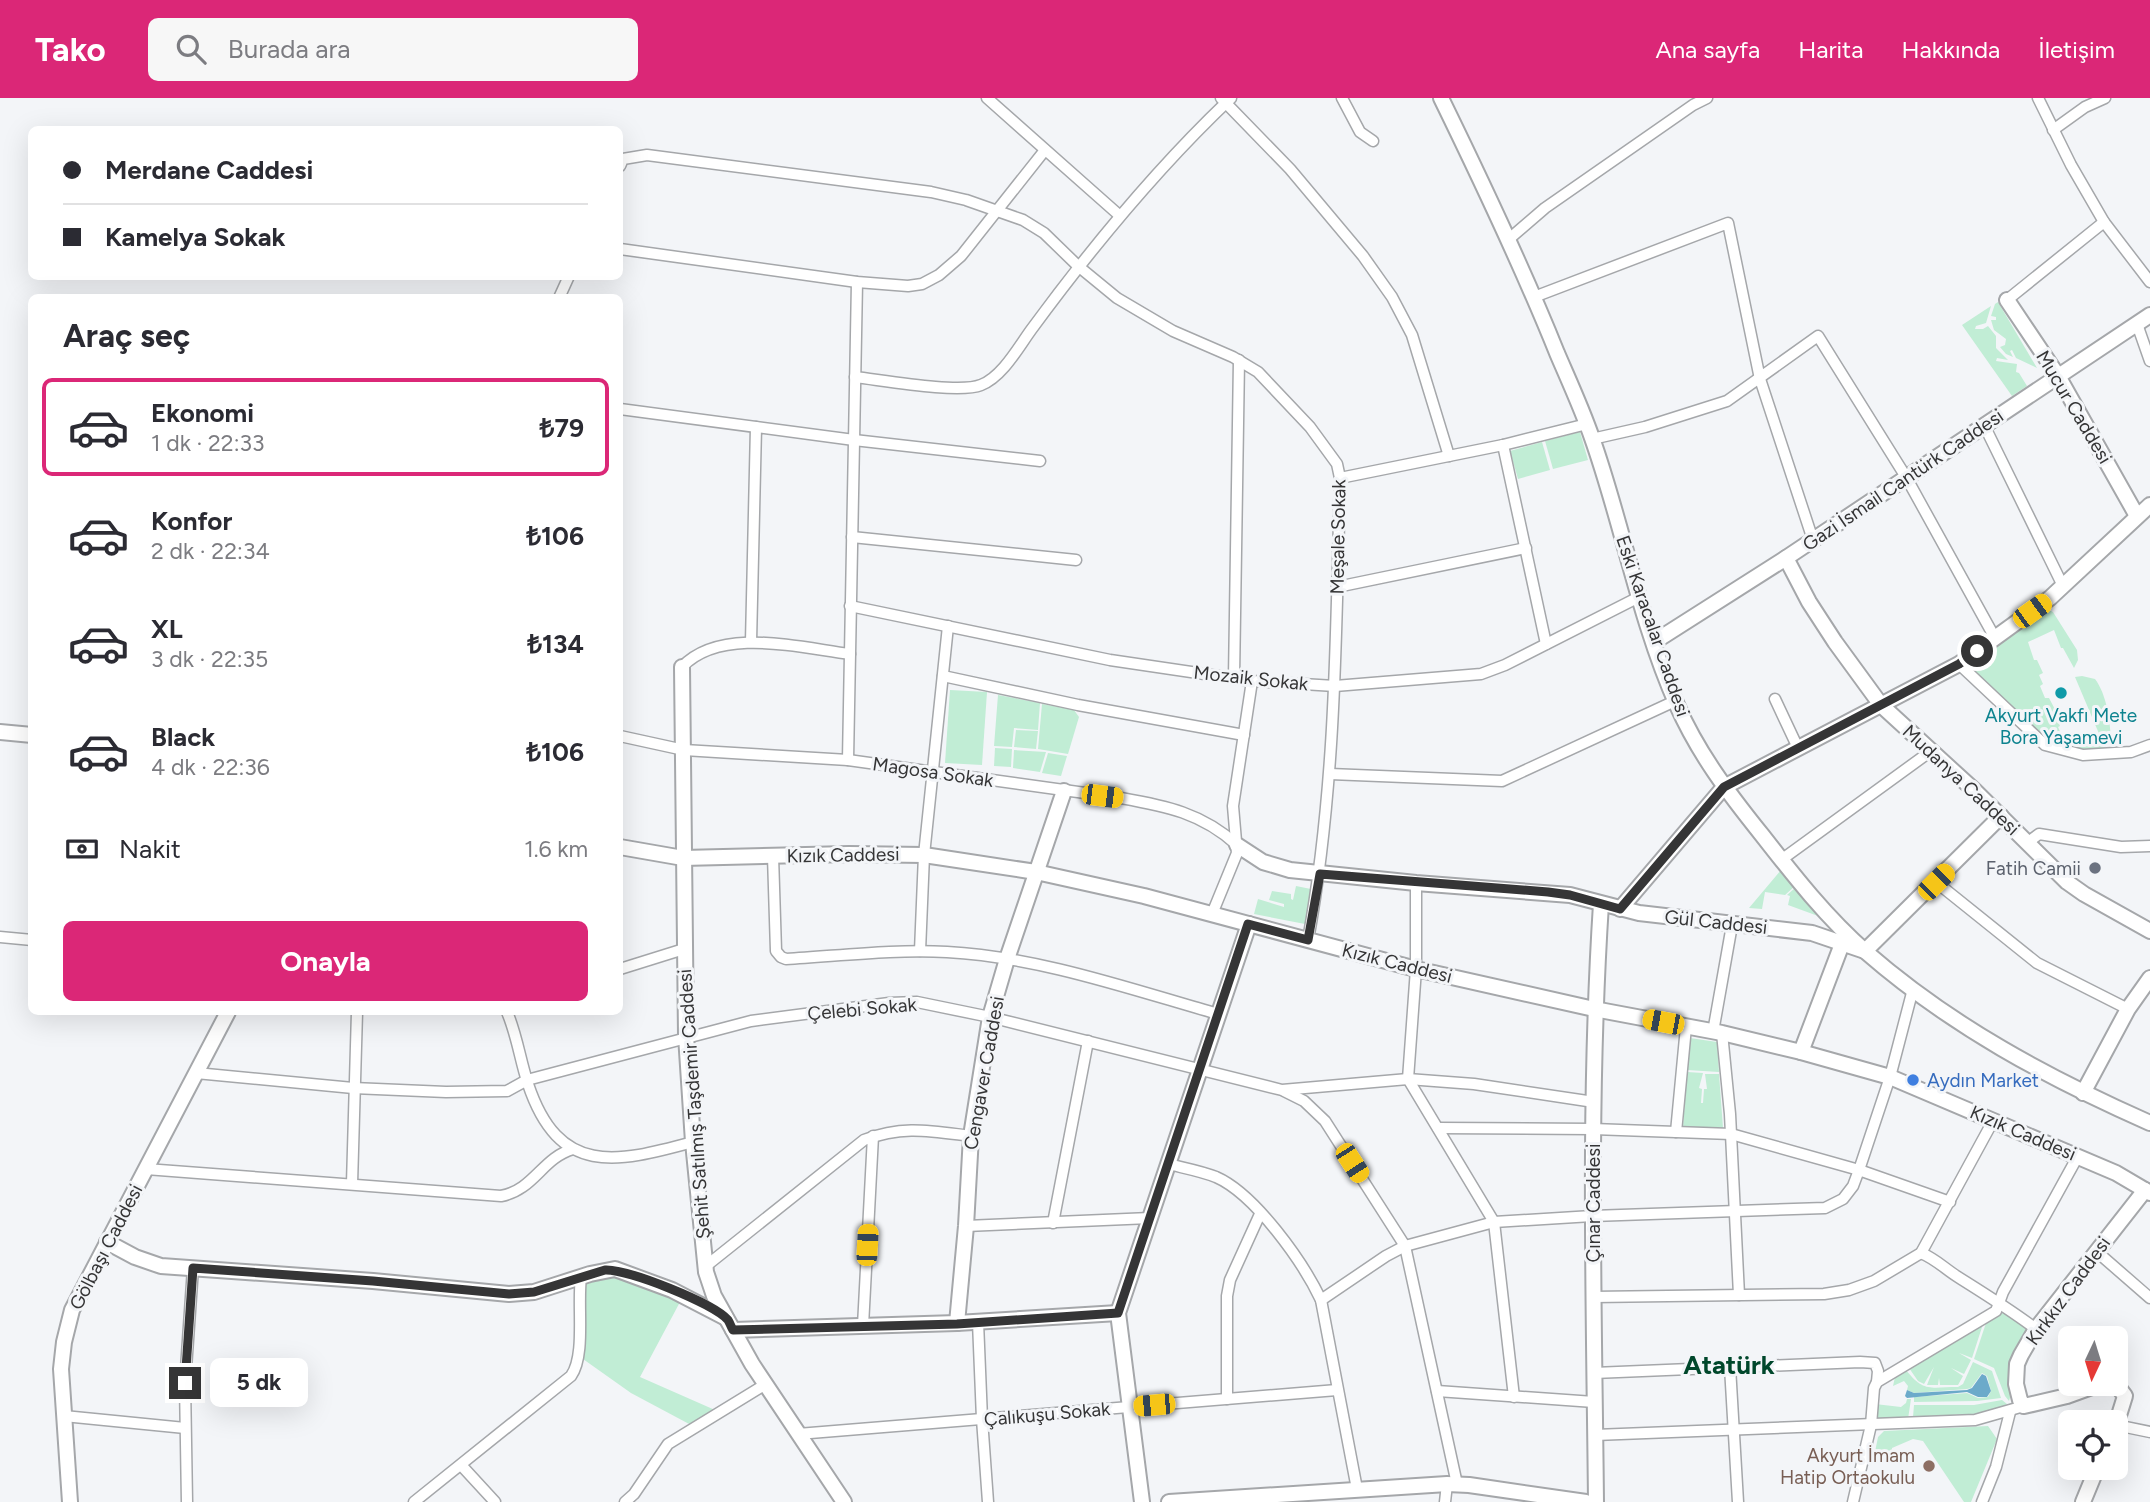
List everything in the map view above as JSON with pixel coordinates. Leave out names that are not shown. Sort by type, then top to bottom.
[{"type":"street","points":[[987,98],[1119,215]]},
{"type":"street","points":[[1342,98],[1360,132],[1373,141]]},
{"type":"street","name":"Eski Karacalar Caddesi","points":[[1441,98],[1509,239],[1587,424],[1639,597],[1675,701],[1702,754],[1724,787],[1844,937],[1979,1036],[2083,1093],[2150,1123]]},
{"type":"street","points":[[1509,239],[1545,208],[1707,98]]},
{"type":"street","points":[[2038,98],[2104,222],[2150,282]]},
{"type":"street","points":[[2053,130],[2085,107],[2105,98]]},
{"type":"street","points":[[855,377],[962,388],[982,385],[999,371],[1016,351],[1119,215],[1226,100],[1290,169],[1363,256],[1392,297],[1412,335],[1449,456]]},
{"type":"street","points":[[623,249],[857,282],[908,286],[931,281],[961,256],[1045,150]]},
{"type":"street","name":"Meşale Sokak","points":[[623,161],[647,155],[930,192],[966,201],[1033,225],[1104,289],[1173,331],[1239,360],[1258,372],[1310,427],[1337,464],[1340,478],[1330,774],[1320,874],[1308,940]]},
{"type":"street","points":[[2007,300],[2104,222]]},
{"type":"street","points":[[1534,297],[1728,223],[1760,379],[1813,540]]},
{"type":"street","points":[[848,760],[857,282]]},
{"type":"street","name":"Mucur Caddesi","points":[[2007,300],[2058,376],[2137,516]]},
{"type":"street","name":"Gazi İsmail Cantürk Caddesi","points":[[1654,642],[1786,558],[2150,315]]},
{"type":"street","points":[[2137,324],[2150,361]]},
{"type":"street","points":[[1592,439],[1645,427],[1727,401],[1818,336],[1906,477],[1995,638]]},
{"type":"street","points":[[1234,678],[1239,360]]},
{"type":"street","points":[[623,409],[1040,461]]},
{"type":"street","points":[[1340,478],[1503,445],[1587,424]]},
{"type":"street","points":[[1984,425],[2063,586]]},
{"type":"street","points":[[751,642],[756,427]]},
{"type":"street","points":[[1503,445],[1546,644]]},
{"type":"street","points":[[1620,909],[1724,787],[1959,664],[2050,598],[2150,505]]},
{"type":"street","points":[[852,537],[1076,560]]},
{"type":"street","points":[[1337,587],[1526,548]]},
{"type":"street","name":"Mudanya Caddesi","points":[[1786,558],[1809,602],[1881,705],[2076,888],[2150,931]]},
{"type":"street","name":"Mozaik Sokak","points":[[850,606],[1110,660],[1252,681],[1335,686],[1481,674],[1505,665],[1639,597]]},
{"type":"street","points":[[920,951],[924,855],[948,626]]},
{"type":"street","points":[[682,667],[702,653],[751,642],[850,654]]},
{"type":"street","points":[[1959,664],[2045,745],[2082,755],[2131,752],[2150,744]]},
{"type":"street","name":"Şehit Satılmış Taşdemir Caddesi","points":[[682,667],[686,1036],[693,1142],[706,1266],[714,1296],[730,1325],[844,1502]]},
{"type":"street","points":[[943,676],[1078,705],[1244,735]]},
{"type":"street","points":[[1212,914],[1235,861],[1237,845],[1233,806],[1252,681]]},
{"type":"street","points":[[1775,699],[1798,748]]},
{"type":"street","points":[[1330,774],[1503,781],[1675,701]]},
{"type":"street","points":[[0,732],[28,735]]},
{"type":"street","name":"Magosa Sokak","points":[[623,737],[684,750],[848,760],[1144,802],[1191,815],[1219,829],[1237,845]]},
{"type":"street","points":[[1782,860],[1931,751]]},
{"type":"street","name":"Cengaver Caddesi","points":[[957,1324],[971,1136],[990,1017],[1063,791]]},
{"type":"street","points":[[1865,951],[2001,816]]},
{"type":"street","points":[[2027,843],[2039,834],[2114,846],[2150,846]]},
{"type":"street","name":"Gül Caddesi","points":[[1237,845],[1263,862],[1320,874],[1548,892],[1570,895],[1620,909],[1844,937]]},
{"type":"street","name":"Kızık Caddesi","points":[[623,848],[683,858],[849,853],[924,855],[1036,872],[1144,895],[1416,969],[1801,1052],[1890,1077],[2078,1156],[2148,1191]]},
{"type":"street","points":[[773,856],[776,951],[786,959],[920,951],[1007,959],[1089,978],[1218,1014]]},
{"type":"street","points":[[1936,882],[2037,963],[2128,1009]]},
{"type":"street","points":[[1416,883],[1416,969],[1408,1080],[1494,1222],[1514,1396]]},
{"type":"street","name":"Çınar Caddesi","points":[[1596,1502],[1592,1216],[1594,1009],[1601,904]]},
{"type":"street","points":[[1142,1502],[1118,1313],[1248,924]]},
{"type":"street","points":[[1732,925],[1717,1033],[1731,1134],[1739,1294]]},
{"type":"street","points":[[0,937],[28,940]]},
{"type":"street","points":[[1801,1052],[1844,937]]},
{"type":"street","points":[[623,968],[684,949]]},
{"type":"street","points":[[2083,1093],[2128,1009],[2150,978]]},
{"type":"street","points":[[1321,1300],[1405,1246],[1494,1222],[1825,1208],[1843,1199],[1853,1186],[1890,1077],[1913,989]]},
{"type":"street","name":"Çelebi Sokak","points":[[196,1073],[353,1088],[446,1092],[507,1091],[527,1080],[751,1021],[889,1003],[935,1004],[1282,1090]]},
{"type":"street","name":"Gölbaşı Caddesi","points":[[70,1502],[62,1359],[69,1321],[78,1298],[226,1015]]},
{"type":"street","points":[[352,1184],[357,1015]]},
{"type":"street","points":[[508,1015],[540,1113],[573,1149],[611,1160],[640,1156],[693,1142]]},
{"type":"street","points":[[1676,1132],[1686,1027]]},
{"type":"street","points":[[1053,1223],[1088,1041]]},
{"type":"street","points":[[1282,1090],[1408,1080],[1474,1084],[1594,1102]]},
{"type":"street","points":[[1282,1090],[1304,1101],[1325,1121],[1405,1246],[1437,1391],[1452,1484],[1445,1502]]},
{"type":"street","points":[[1593,1297],[1824,1294],[1849,1290],[1874,1281],[1921,1253],[1993,1121]]},
{"type":"street","points":[[1438,1128],[1593,1129],[1731,1134],[1859,1170],[1950,1202]]},
{"type":"street","points":[[706,1266],[864,1140],[908,1129],[971,1136]]},
{"type":"street","points":[[863,1326],[873,1136]]},
{"type":"street","points":[[146,1170],[352,1184],[487,1197],[518,1192],[555,1156],[573,1149]]},
{"type":"street","points":[[1877,1382],[1992,1315],[2078,1156]]},
{"type":"street","points":[[1168,1164],[1216,1177],[1241,1194],[1302,1265],[1321,1300],[1357,1489]]},
{"type":"street","name":"Kırkkız Caddesi","points":[[2024,1406],[2016,1384],[2017,1364],[2036,1329],[2096,1251],[2148,1191]]},
{"type":"street","points":[[1227,1399],[1227,1296],[1230,1280],[1260,1214]]},
{"type":"street","points":[[966,1226],[1150,1219]]},
{"type":"street","points":[[107,1242],[148,1263],[509,1294],[534,1292],[605,1270],[628,1272],[690,1298],[730,1325],[957,1324],[1118,1313]]},
{"type":"street","points":[[2096,1251],[2150,1298]]},
{"type":"street","points":[[1921,1253],[2001,1302],[2036,1329]]},
{"type":"street","points":[[187,1502],[185,1428],[193,1268]]},
{"type":"street","points":[[414,1502],[561,1386],[576,1369],[579,1357],[578,1303],[581,1277]]},
{"type":"street","points":[[978,1322],[988,1502]]},
{"type":"street","points":[[1594,1373],[1871,1362],[1877,1366],[1877,1382],[1872,1400],[1871,1425],[1853,1502]]},
{"type":"street","points":[[1730,1367],[1738,1502]]},
{"type":"street","points":[[625,1502],[668,1444],[766,1384]]},
{"type":"street","name":"Çalıkuşu Sokak","points":[[798,1434],[1337,1390]]},
{"type":"street","points":[[1437,1391],[1594,1402]]},
{"type":"street","points":[[1595,1436],[1975,1420],[2067,1396]]},
{"type":"street","points":[[1982,1502],[1996,1467],[2010,1412]]},
{"type":"street","points":[[64,1416],[185,1428]]},
{"type":"street","points":[[2128,1427],[2150,1432]]},
{"type":"street","points":[[461,1465],[495,1502]]},
{"type":"street","points":[[2083,1502],[2092,1480]]},
{"type":"street","points":[[1169,1502],[1269,1499],[1357,1489],[1452,1484],[1586,1502]]},
{"type":"green space","points":[[1998,302],[2037,368],[2016,358],[2012,350],[2010,351],[2013,357],[2000,347],[2005,345],[2006,339],[1994,330],[1991,320],[1996,320],[1996,317],[1991,316]]},
{"type":"green space","points":[[1991,306],[1986,323],[1976,326],[1975,329],[1988,326],[1996,336],[1996,348],[2008,360],[1997,358],[1996,361],[2017,364],[2016,372],[2027,386],[2012,396],[1962,325]]},
{"type":"green space","points":[[1580,432],[1588,460],[1553,469],[1545,441]]},
{"type":"green space","points":[[1542,442],[1550,470],[1518,479],[1510,451]]},
{"type":"green space","points":[[2047,609],[2053,612],[2077,650],[2078,660],[2074,668],[2061,648],[2054,630],[2028,642],[2034,660],[2037,660],[2043,673],[2039,675],[2043,684],[2040,686],[2059,717],[2058,727],[2062,736],[2057,746],[2048,742],[1966,665]]},
{"type":"green space","points":[[2075,677],[2095,679],[2105,700],[2111,740],[2106,741],[2105,750],[2068,749],[2080,744],[2082,747],[2100,736]]},
{"type":"green space","points":[[950,690],[987,692],[982,765],[945,763]]},
{"type":"green space","points":[[998,695],[1040,703],[1038,730],[1014,728],[1012,747],[994,746]]},
{"type":"green space","points":[[1042,704],[1074,710],[1079,717],[1068,754],[1038,749]]},
{"type":"green space","points":[[1016,730],[1038,731],[1036,749],[1014,747]]},
{"type":"green space","points":[[995,748],[1012,749],[1011,767],[994,766]]},
{"type":"green space","points":[[1014,750],[1046,752],[1040,772],[1013,768]]},
{"type":"green space","points":[[1048,753],[1067,756],[1061,776],[1042,773]]},
{"type":"green space","points":[[1781,870],[1795,886],[1785,895],[1765,892],[1762,909],[1749,908]]},
{"type":"green space","points":[[1296,886],[1311,889],[1305,924],[1254,914],[1258,899],[1284,907],[1284,904],[1269,900],[1272,891],[1291,894],[1293,900]]},
{"type":"green space","points":[[1796,887],[1818,916],[1788,905],[1790,896],[1787,895]]},
{"type":"green space","points":[[1690,1038],[1717,1042],[1719,1072],[1687,1070]]},
{"type":"green space","points":[[1687,1072],[1703,1073],[1699,1088],[1702,1089],[1701,1103],[1704,1089],[1707,1089],[1705,1074],[1719,1074],[1723,1128],[1683,1127]]},
{"type":"green space","points":[[607,1274],[632,1279],[680,1302],[640,1377],[715,1410],[691,1425],[631,1393],[583,1359],[580,1316],[582,1293],[590,1279]]},
{"type":"green space","points":[[2006,1311],[2028,1327],[2008,1367],[2009,1401],[1994,1368],[1974,1359],[1986,1323]]},
{"type":"green space","points":[[1983,1324],[1972,1358],[1959,1353],[1971,1360],[1964,1374],[1951,1368],[1963,1376],[1958,1385],[1940,1385],[1939,1378],[1938,1385],[1927,1385],[1934,1367],[1924,1384],[1918,1381],[1909,1368]]},
{"type":"green space","points":[[1973,1362],[1992,1371],[2001,1398],[1914,1402],[1914,1397],[1967,1393],[1978,1398],[1988,1397],[1991,1391],[1987,1376],[1982,1373],[1971,1388],[1967,1389],[1914,1393],[1907,1390],[1908,1386],[1904,1381],[1893,1386],[1895,1377],[1906,1370],[1918,1382],[1929,1387],[1958,1387],[1963,1384]]},
{"type":"green space","points":[[1907,1399],[1911,1399],[1908,1419],[1876,1420],[1875,1404],[1901,1407]]},
{"type":"green space","points":[[2002,1400],[2007,1404],[1990,1413],[1913,1417],[1914,1405],[1974,1405]]},
{"type":"green space","points":[[1988,1426],[1997,1439],[1971,1502],[1964,1502],[1923,1441],[1913,1439],[1892,1448],[1892,1460],[1873,1462],[1878,1437],[1884,1431]]},
{"type":"water","points":[[1982,1374],[1986,1376],[1991,1391],[1987,1397],[1978,1397],[1967,1392],[1907,1398],[1905,1396],[1907,1390],[1914,1393],[1967,1390],[1972,1388]]},
{"type":"place","name":"Akyurt Vakfı Mete Bora Yaşamevi","points":[[2061,693]]},
{"type":"place","name":"Fatih Camii","points":[[2095,868]]},
{"type":"place","name":"Aydın Market","points":[[1913,1080]]},
{"type":"place","name":"Akyurt İmam Hatip Ortaokulu","points":[[1929,1466]]},
{"type":"district","name":"Atatürk","points":[[1729,1365]]},
{"type":"route","points":[[185,1383],[193,1268],[509,1294],[534,1292],[615,1269],[690,1298],[727,1319],[733,1330],[957,1324],[1118,1313],[1248,924],[1308,940],[1320,874],[1548,892],[1570,895],[1620,909],[1724,787],[1959,664],[1977,651]]}]
